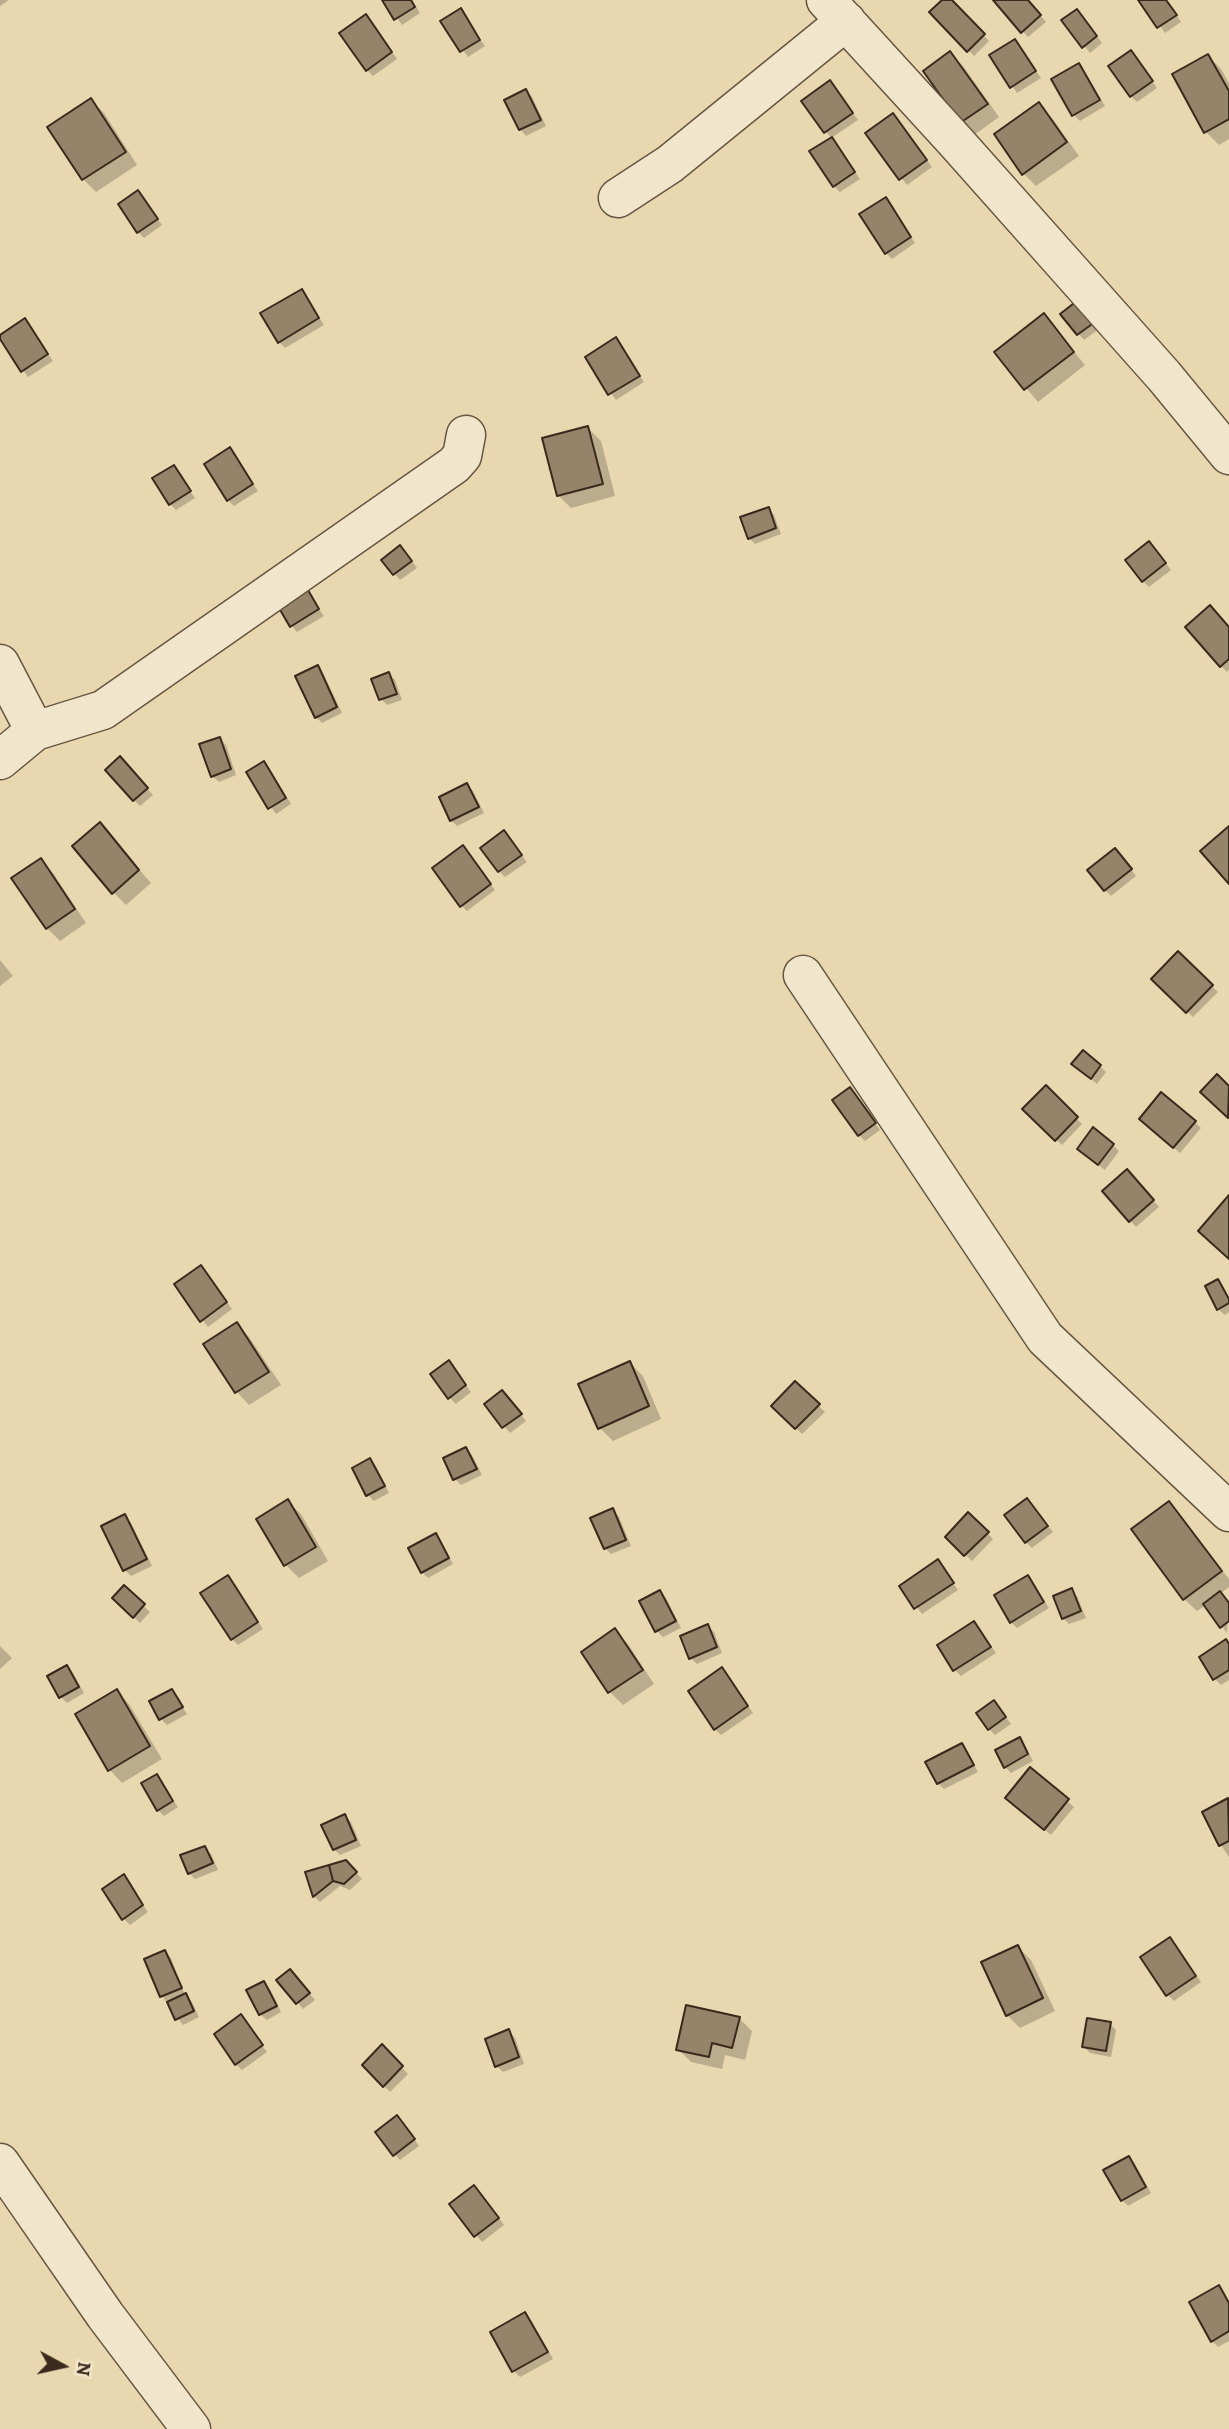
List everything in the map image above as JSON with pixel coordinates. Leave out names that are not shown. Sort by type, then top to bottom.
[{"type":"street","points":[[618,198],[670,164],[836,11],[956,141],[1155,366],[1229,455]]},
{"type":"street","points":[[0,760],[35,731],[103,710],[454,465],[463,456],[466,435]]},
{"type":"street","points":[[0,664],[35,731]]},
{"type":"street","points":[[803,975],[1045,1338],[1229,1512]]},
{"type":"street","points":[[0,2163],[105,2315],[191,2429]]},
{"type":"building","points":[[382,0],[411,0],[415,7],[394,20]]},
{"type":"building","points":[[942,0],[952,0],[985,34],[967,52],[929,12]]},
{"type":"building","points":[[993,0],[1028,0],[1041,15],[1021,33]]},
{"type":"building","points":[[1138,0],[1166,0],[1177,15],[1157,28]]},
{"type":"building","points":[[461,8],[480,40],[460,52],[440,21]]},
{"type":"building","points":[[1077,9],[1097,36],[1082,48],[1061,20]]},
{"type":"building","points":[[366,14],[392,52],[366,71],[339,33]]},
{"type":"building","points":[[1015,39],[1036,71],[1010,88],[989,55]]},
{"type":"building","points":[[1131,50],[1153,81],[1130,97],[1108,66]]},
{"type":"building","points":[[950,51],[988,104],[960,123],[923,71]]},
{"type":"building","points":[[1208,54],[1229,91],[1229,119],[1204,133],[1172,74]]},
{"type":"building","points":[[1079,63],[1100,100],[1072,116],[1051,79]]},
{"type":"building","points":[[830,80],[853,113],[824,133],[801,101]]},
{"type":"building","points":[[526,89],[541,120],[519,130],[504,100]]},
{"type":"building","points":[[91,98],[126,152],[82,180],[47,127]]},
{"type":"building","points":[[1039,102],[1067,142],[1022,175],[994,134]]},
{"type":"building","points":[[893,113],[927,160],[899,180],[865,133]]},
{"type":"building","points":[[832,137],[855,172],[833,187],[809,151]]},
{"type":"building","points":[[138,190],[158,219],[137,233],[118,204]]},
{"type":"building","points":[[886,197],[911,237],[885,254],[859,214]]},
{"type":"building","points":[[302,289],[319,318],[278,343],[260,313]]},
{"type":"building","points":[[1078,300],[1095,322],[1077,335],[1060,314]]},
{"type":"building","points":[[1044,313],[1074,352],[1024,390],[994,352]]},
{"type":"building","points":[[25,318],[48,354],[21,372],[0,335]]},
{"type":"building","points":[[616,337],[640,376],[608,395],[585,357]]},
{"type":"building","points":[[588,426],[603,484],[557,496],[542,438]]},
{"type":"building","points":[[230,447],[253,484],[227,501],[204,464]]},
{"type":"building","points":[[174,465],[191,491],[169,505],[152,478]]},
{"type":"building","points":[[769,507],[776,528],[748,539],[740,517]]},
{"type":"building","points":[[1149,541],[1166,563],[1142,582],[1125,560]]},
{"type":"building","points":[[400,545],[412,561],[393,575],[381,560]]},
{"type":"building","points":[[308,590],[319,609],[290,627],[279,608]]},
{"type":"building","points":[[1210,605],[1229,627],[1229,659],[1220,667],[1185,627]]},
{"type":"building","points":[[318,665],[337,707],[315,718],[295,676]]},
{"type":"building","points":[[389,672],[397,694],[379,700],[371,679]]},
{"type":"building","points":[[220,737],[231,769],[211,777],[199,744]]},
{"type":"building","points":[[120,756],[148,788],[133,801],[105,770]]},
{"type":"building","points":[[264,761],[286,798],[268,809],[246,772]]},
{"type":"building","points":[[467,783],[479,807],[450,821],[439,797]]},
{"type":"building","points":[[100,822],[139,870],[112,894],[72,846]]},
{"type":"building","points":[[1229,826],[1229,884],[1200,851]]},
{"type":"building","points":[[504,830],[522,855],[498,872],[480,848]]},
{"type":"building","points":[[463,845],[491,884],[460,907],[432,868]]},
{"type":"building","points":[[1115,848],[1132,869],[1104,891],[1087,870]]},
{"type":"building","points":[[41,858],[75,909],[46,929],[11,878]]},
{"type":"building","points":[[1178,951],[1213,985],[1186,1013],[1151,979]]},
{"type":"building","points":[[1083,1050],[1101,1065],[1091,1079],[1071,1064]]},
{"type":"building","points":[[1217,1074],[1229,1086],[1228,1118],[1200,1092]]},
{"type":"building","points":[[1046,1085],[1078,1117],[1055,1141],[1022,1109]]},
{"type":"building","points":[[850,1087],[876,1123],[858,1136],[832,1100]]},
{"type":"building","points":[[1161,1092],[1196,1121],[1173,1148],[1139,1119]]},
{"type":"building","points":[[1093,1127],[1114,1144],[1098,1165],[1077,1149]]},
{"type":"building","points":[[1127,1169],[1154,1200],[1129,1222],[1102,1191]]},
{"type":"building","points":[[1229,1195],[1229,1259],[1198,1231]]},
{"type":"building","points":[[201,1265],[227,1302],[200,1322],[174,1284]]},
{"type":"building","points":[[1218,1279],[1229,1303],[1217,1310],[1205,1286]]},
{"type":"building","points":[[237,1322],[269,1372],[235,1393],[203,1344]]},
{"type":"building","points":[[449,1360],[466,1385],[448,1399],[430,1374]]},
{"type":"building","points":[[630,1361],[649,1406],[598,1429],[578,1384]]},
{"type":"building","points":[[795,1381],[820,1404],[795,1429],[771,1406]]},
{"type":"building","points":[[502,1390],[522,1414],[502,1428],[484,1404]]},
{"type":"building","points":[[466,1447],[477,1469],[453,1480],[443,1458]]},
{"type":"building","points":[[370,1458],[385,1486],[366,1496],[352,1468]]},
{"type":"building","points":[[1027,1498],[1048,1526],[1025,1543],[1004,1515]]},
{"type":"building","points":[[288,1499],[316,1547],[284,1566],[256,1519]]},
{"type":"building","points":[[1169,1501],[1222,1571],[1183,1600],[1131,1529]]},
{"type":"building","points":[[613,1508],[626,1540],[604,1549],[590,1518]]},
{"type":"building","points":[[968,1512],[989,1532],[964,1556],[945,1537]]},
{"type":"building","points":[[125,1514],[147,1559],[123,1571],[101,1526]]},
{"type":"building","points":[[436,1533],[449,1558],[421,1573],[408,1548]]},
{"type":"building","points":[[938,1559],[954,1583],[914,1609],[899,1586]]},
{"type":"building","points":[[228,1575],[258,1622],[231,1640],[200,1593]]},
{"type":"building","points":[[1028,1575],[1044,1602],[1010,1623],[994,1595]]},
{"type":"building","points":[[124,1585],[145,1604],[133,1618],[112,1598]]},
{"type":"building","points":[[1072,1588],[1081,1611],[1062,1619],[1053,1596]]},
{"type":"building","points":[[660,1590],[676,1621],[655,1632],[639,1601]]},
{"type":"building","points":[[1220,1591],[1229,1603],[1229,1621],[1220,1628],[1203,1604]]},
{"type":"building","points":[[974,1621],[991,1647],[953,1671],[937,1645]]},
{"type":"building","points":[[708,1624],[717,1647],[689,1659],[680,1636]]},
{"type":"building","points":[[615,1628],[643,1670],[608,1693],[581,1652]]},
{"type":"building","points":[[1226,1639],[1229,1644],[1229,1670],[1213,1680],[1199,1657]]},
{"type":"building","points":[[67,1665],[79,1687],[59,1698],[47,1676]]},
{"type":"building","points":[[722,1667],[748,1706],[714,1730],[688,1691]]},
{"type":"building","points":[[117,1689],[150,1746],[108,1771],[75,1714]]},
{"type":"building","points":[[172,1689],[183,1707],[159,1720],[149,1701]]},
{"type":"building","points":[[994,1700],[1006,1717],[988,1730],[976,1713]]},
{"type":"building","points":[[1020,1737],[1028,1754],[1004,1768],[995,1750]]},
{"type":"building","points":[[962,1743],[974,1765],[937,1784],[925,1762]]},
{"type":"building","points":[[1030,1767],[1069,1799],[1044,1830],[1005,1798]]},
{"type":"building","points":[[157,1774],[173,1801],[157,1811],[141,1783]]},
{"type":"building","points":[[1228,1798],[1229,1841],[1219,1846],[1202,1812]]},
{"type":"building","points":[[345,1814],[356,1840],[333,1850],[321,1825]]},
{"type":"building","points":[[205,1846],[213,1863],[188,1874],[180,1855]]},
{"type":"building","points":[[346,1860],[357,1872],[344,1884],[333,1881],[329,1865]]},
{"type":"building","points":[[329,1865],[333,1881],[313,1897],[305,1872]]},
{"type":"building","points":[[124,1874],[143,1905],[122,1920],[102,1889]]},
{"type":"building","points":[[1170,1937],[1196,1976],[1166,1996],[1140,1957]]},
{"type":"building","points":[[1018,1945],[1043,1998],[1006,2016],[981,1962]]},
{"type":"building","points":[[165,1950],[182,1988],[160,1997],[144,1959]]},
{"type":"building","points":[[290,1969],[310,1993],[296,2004],[276,1980]]},
{"type":"building","points":[[264,1981],[277,2006],[259,2015],[246,1990]]},
{"type":"building","points":[[186,1993],[194,2011],[175,2020],[167,2002]]},
{"type":"building","points":[[686,2005],[740,2017],[732,2048],[712,2043],[709,2057],[676,2050]]},
{"type":"building","points":[[241,2014],[263,2045],[235,2065],[214,2034]]},
{"type":"building","points":[[1087,2018],[1111,2022],[1106,2051],[1082,2047]]},
{"type":"building","points":[[509,2029],[519,2057],[495,2067],[485,2039]]},
{"type":"building","points":[[382,2044],[403,2066],[383,2087],[362,2065]]},
{"type":"building","points":[[397,2115],[415,2139],[393,2156],[375,2132]]},
{"type":"building","points":[[1129,2156],[1146,2187],[1121,2201],[1103,2170]]},
{"type":"building","points":[[474,2185],[499,2218],[474,2237],[449,2204]]},
{"type":"building","points":[[1219,2285],[1229,2303],[1229,2331],[1211,2342],[1189,2302]]},
{"type":"building","points":[[525,2312],[548,2352],[512,2372],[490,2332]]}]
